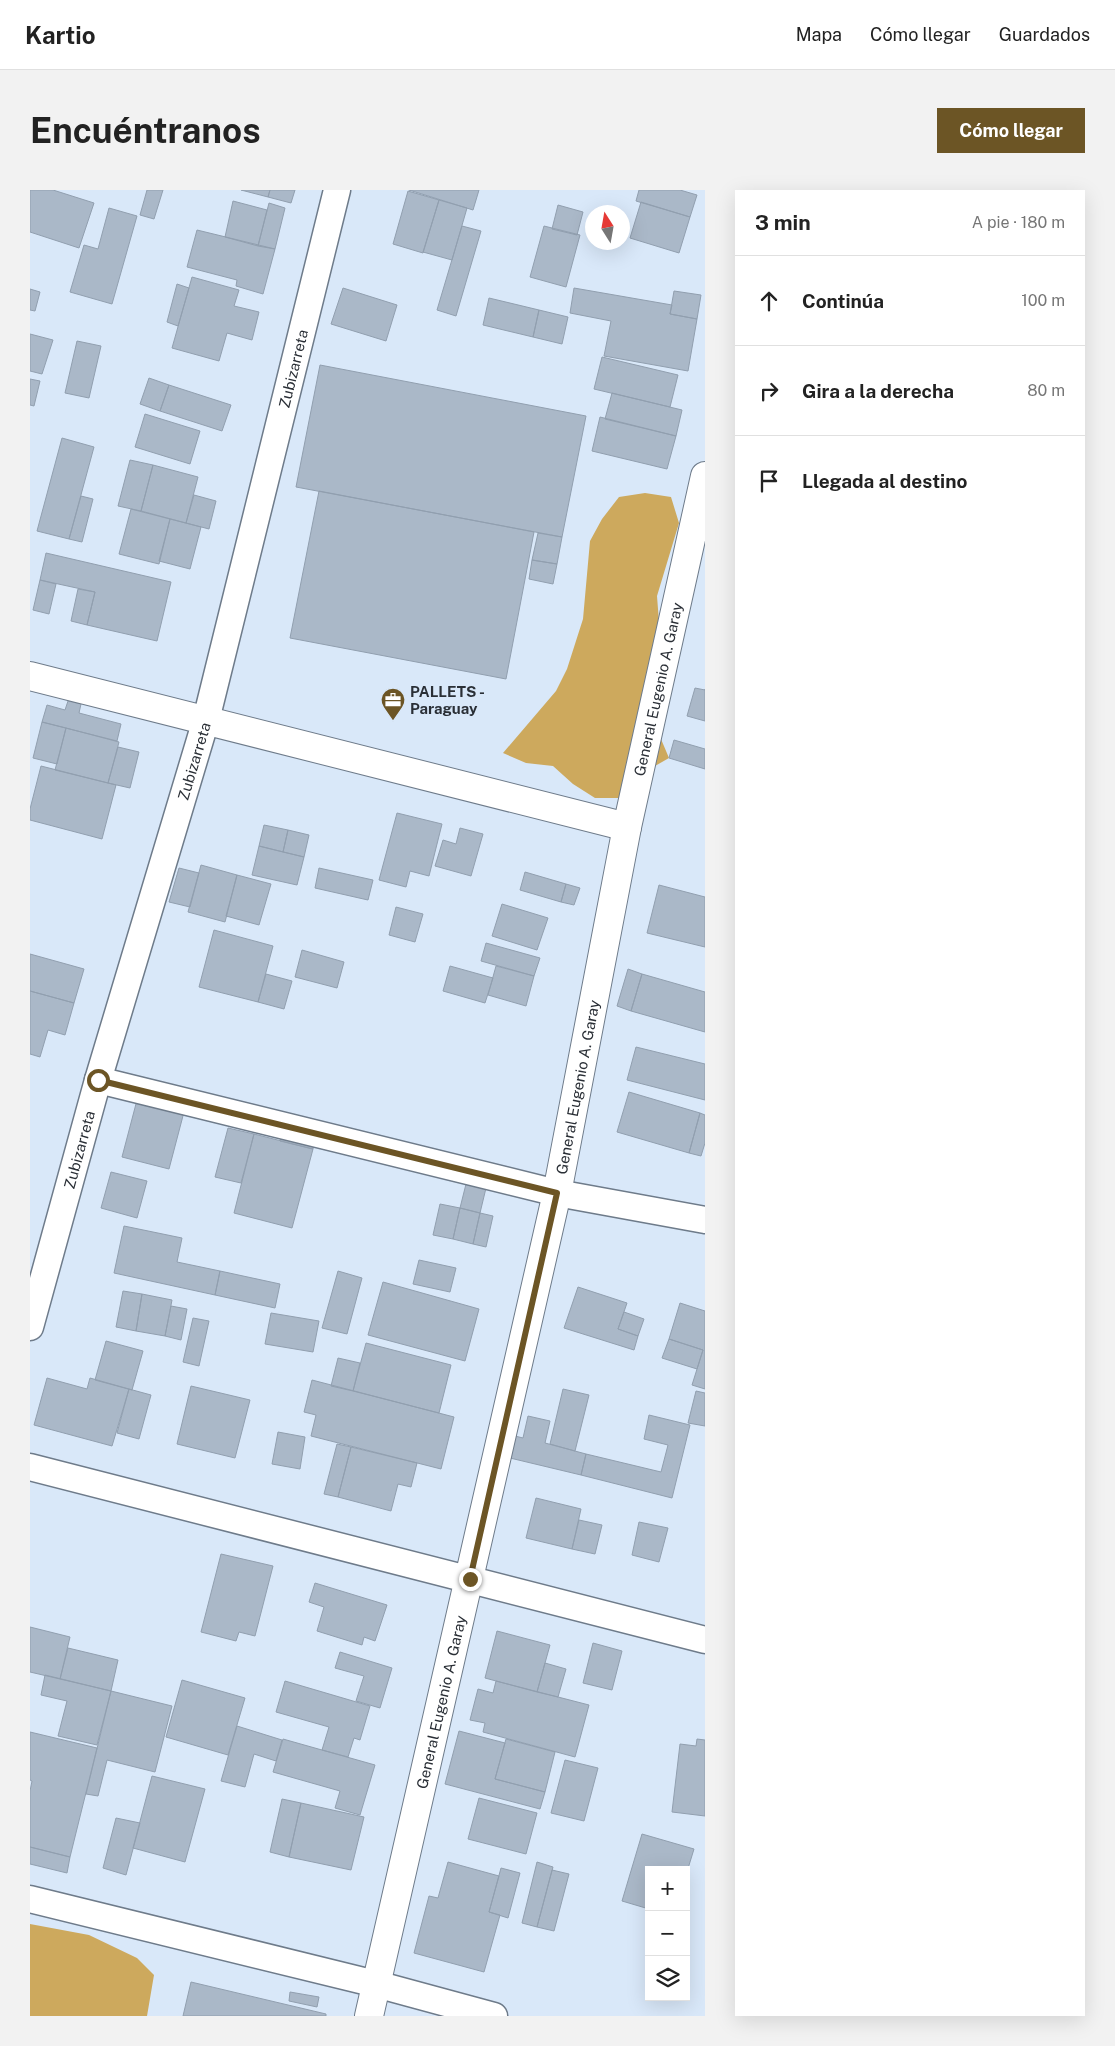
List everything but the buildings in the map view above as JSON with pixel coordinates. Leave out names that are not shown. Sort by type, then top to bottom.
[{"type":"street","name":"Zubizarreta","points":[[30,1327],[98,1080],[206,720],[337,190]]},
{"type":"street","name":"General Eugenio A. Garay","points":[[369,2016],[557,1193],[627,827],[705,476]]},
{"type":"street","points":[[30,676],[627,827]]},
{"type":"street","points":[[98,1080],[557,1193],[705,1220]]},
{"type":"street","points":[[30,1467],[705,1640]]},
{"type":"street","points":[[30,1899],[376,1984],[494,2016]]},
{"type":"shaded area","points":[[645,493],[671,497],[679,523],[657,596],[659,622],[658,732],[669,758],[655,766],[640,785],[619,798],[595,798],[573,784],[553,766],[526,763],[503,753],[556,691],[567,669],[583,619],[590,541],[602,519],[619,497]]},
{"type":"shaded area","points":[[30,1924],[89,1935],[137,1958],[154,1975],[147,2016],[30,2016]]},
{"type":"place","name":"PALLETS - Paraguay","points":[[393,721]]},
{"type":"route","points":[[98,1080],[557,1193],[470,1579]]}]
